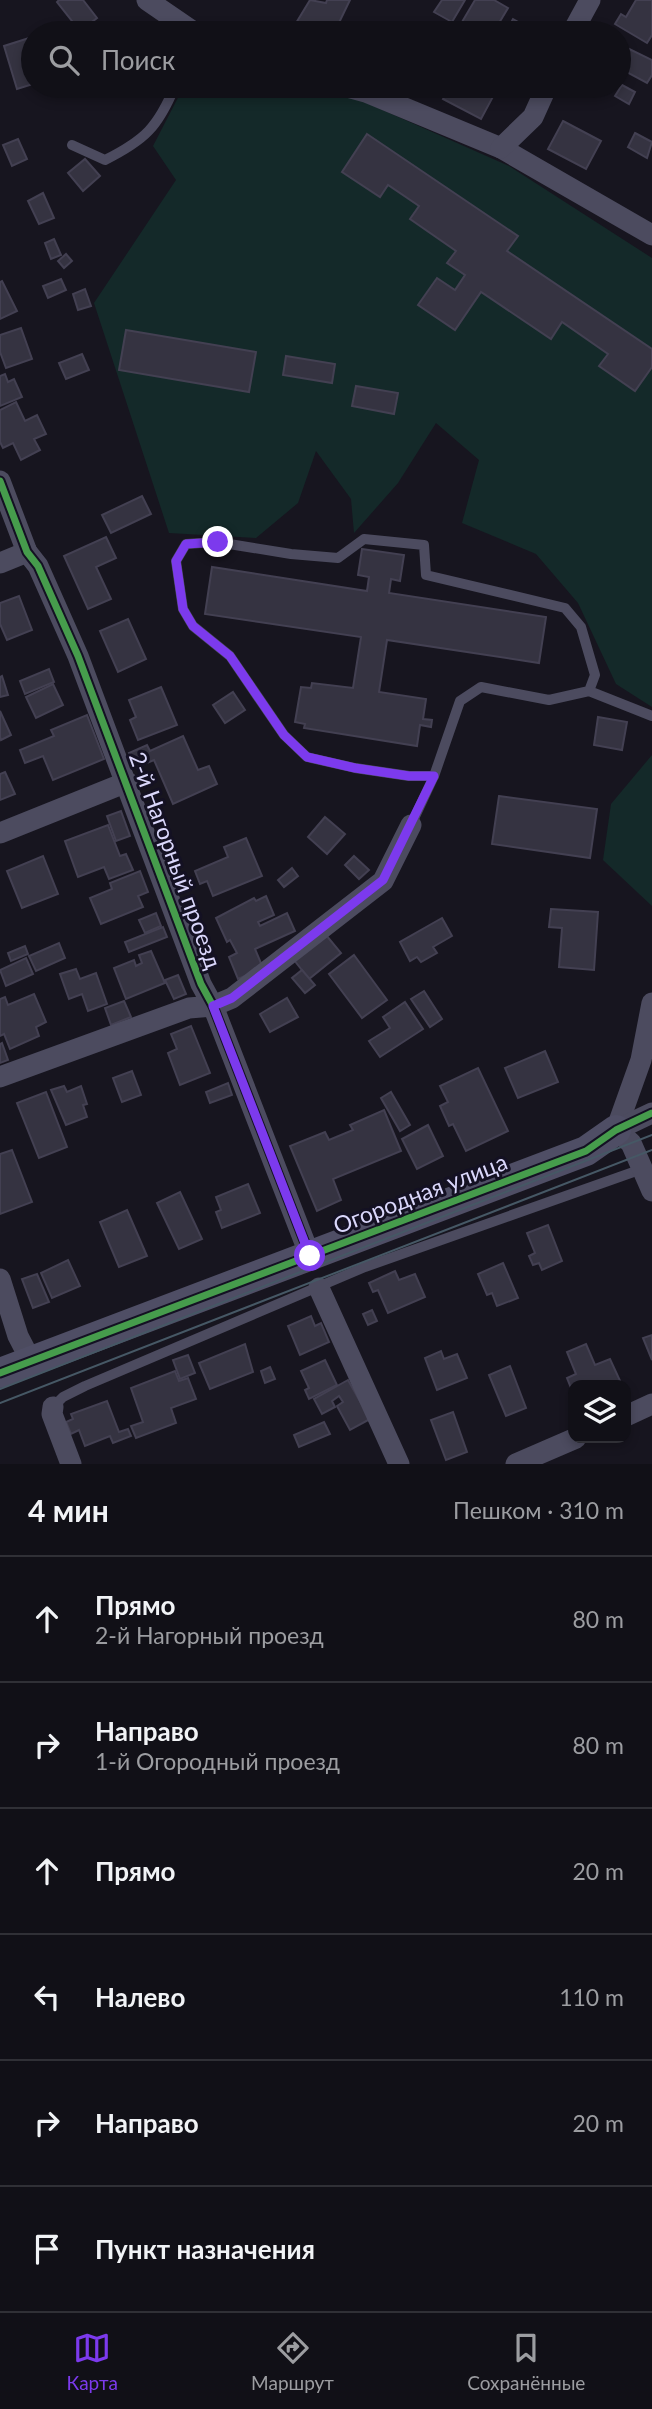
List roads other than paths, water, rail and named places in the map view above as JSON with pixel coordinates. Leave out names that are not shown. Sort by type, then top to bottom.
[{"type":"street","points":[[147,0],[178,21]]},
{"type":"street","points":[[579,21],[590,0]]},
{"type":"street","points":[[380,98],[501,148],[652,236]]},
{"type":"street","points":[[501,148],[533,117],[542,98]]},
{"type":"street","name":"2-й Нагорный проезд","points":[[0,481],[27,552],[38,566],[78,656],[201,984],[213,1006],[310,1256]]},
{"type":"street","points":[[0,563],[27,552]]},
{"type":"street","points":[[0,833],[127,782]]},
{"type":"street","points":[[0,1077],[189,1008],[213,1006],[232,998],[383,880],[411,825]]},
{"type":"street","points":[[652,1003],[646,1063],[616,1130],[631,1143],[652,1191]]},
{"type":"street","name":"Огородная улица","points":[[0,1373],[586,1151],[616,1130],[652,1113]]},
{"type":"street","points":[[0,1279],[18,1336],[31,1361]]},
{"type":"street","points":[[319,1288],[399,1464]]},
{"type":"street","points":[[631,1414],[652,1404]]},
{"type":"street","points":[[53,1407],[52,1414],[71,1464]]},
{"type":"street","points":[[516,1464],[568,1441]]},
{"type":"lane","points":[[72,145],[105,160],[137,144],[156,126],[169,98]]},
{"type":"lane","points":[[434,776],[409,776],[355,768],[307,757],[284,735],[230,656],[193,626],[183,609],[176,561],[186,544],[218,542],[338,558],[364,539],[424,545],[426,575],[565,608],[581,626],[595,675],[589,691]]},
{"type":"lane","points":[[411,825],[434,776],[460,701],[481,687],[549,700],[589,691],[652,716]]},
{"type":"lane","points":[[53,1407],[63,1397],[85,1386],[365,1267],[642,1169]]},
{"type":"tram line","points":[[0,1389],[652,1135]]},
{"type":"tram line","points":[[0,1403],[652,1150]]}]
